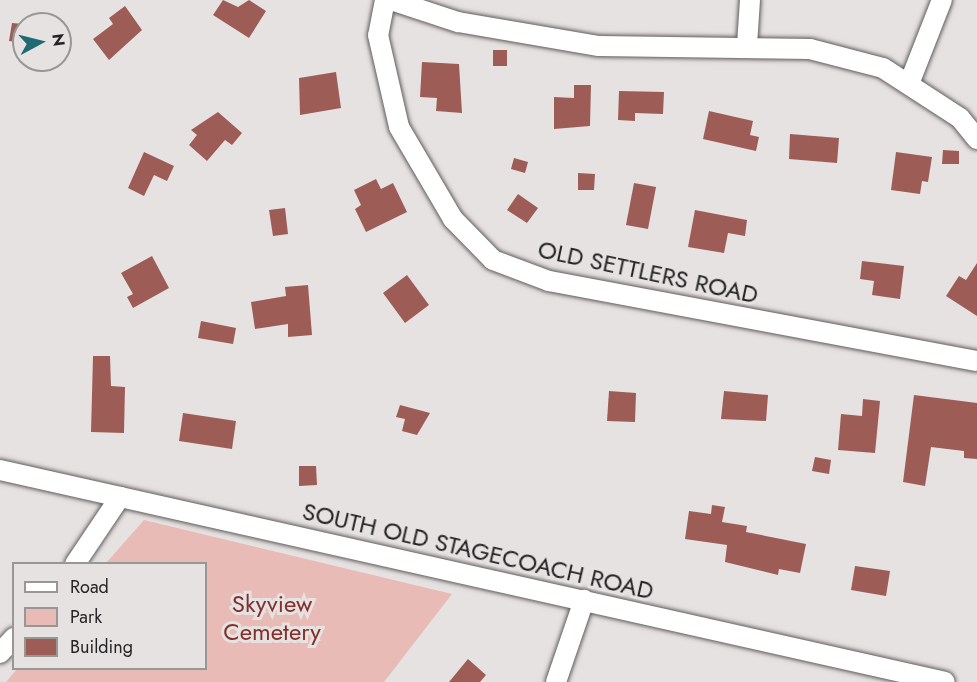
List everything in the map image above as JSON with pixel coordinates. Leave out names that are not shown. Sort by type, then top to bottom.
[{"type":"street","name":"OLD SETTLERS ROAD","points":[[385,0],[378,35],[399,128],[453,219],[493,260],[549,281],[977,361]]},
{"type":"street","points":[[391,0],[458,22],[599,46],[747,45],[810,49],[884,68],[960,118],[977,139]]},
{"type":"street","points":[[747,45],[750,0]]},
{"type":"street","points":[[909,84],[942,0]]},
{"type":"street","name":"SOUTH OLD STAGECOACH ROAD","points":[[0,470],[945,682]]},
{"type":"street","points":[[76,562],[120,497]]},
{"type":"street","points":[[556,682],[584,600]]},
{"type":"street","points":[[0,653],[12,640]]},
{"type":"green space","name":"Skyview Cemetery","points":[[144,520],[452,594],[384,682],[6,682],[16,670],[207,670],[207,562],[107,562]]},
{"type":"building","points":[[223,0],[238,7],[249,0],[266,11],[249,38],[213,15]]},
{"type":"building","points":[[125,6],[142,30],[109,60],[93,39],[113,24],[109,18]]},
{"type":"building","points":[[12,23],[12,41],[9,41]]},
{"type":"building","points":[[493,50],[507,50],[507,66],[493,66]]},
{"type":"building","points":[[422,62],[459,64],[462,113],[436,111],[437,98],[420,97]]},
{"type":"building","points":[[336,72],[341,108],[300,115],[299,78]]},
{"type":"building","points":[[574,85],[591,85],[590,126],[554,129],[554,97],[574,98]]},
{"type":"building","points":[[619,91],[664,92],[663,114],[635,113],[635,121],[618,120]]},
{"type":"building","points":[[709,111],[753,121],[750,135],[759,137],[756,151],[703,139]]},
{"type":"building","points":[[218,112],[242,133],[232,145],[225,140],[207,161],[189,145],[197,135],[191,130]]},
{"type":"building","points":[[790,134],[839,138],[837,163],[789,159]]},
{"type":"building","points":[[943,150],[959,151],[959,164],[942,164]]},
{"type":"building","points":[[144,152],[174,166],[167,181],[154,175],[144,196],[128,188]]},
{"type":"building","points":[[896,152],[932,157],[928,182],[922,181],[920,194],[891,190]]},
{"type":"building","points":[[514,158],[528,162],[525,173],[511,169]]},
{"type":"building","points":[[578,173],[595,174],[594,190],[578,190]]},
{"type":"building","points":[[376,179],[381,189],[393,183],[407,212],[366,232],[355,209],[361,205],[354,190]]},
{"type":"building","points":[[634,183],[656,187],[648,229],[626,225]]},
{"type":"building","points":[[518,194],[538,208],[527,223],[507,210]]},
{"type":"building","points":[[285,208],[288,234],[273,236],[269,210]]},
{"type":"building","points":[[695,210],[747,220],[745,236],[728,233],[724,253],[688,247]]},
{"type":"building","points":[[152,256],[169,288],[133,308],[127,297],[133,294],[121,273]]},
{"type":"building","points":[[862,261],[904,266],[900,299],[872,295],[874,281],[860,279]]},
{"type":"building","points":[[977,263],[977,316],[946,296],[959,276],[966,280]]},
{"type":"building","points":[[407,275],[429,305],[405,323],[383,293]]},
{"type":"building","points":[[308,285],[312,335],[288,337],[288,324],[255,329],[251,302],[286,296],[285,287]]},
{"type":"building","points":[[201,321],[236,328],[233,344],[198,338]]},
{"type":"building","points":[[93,356],[110,356],[111,386],[125,387],[124,433],[91,432]]},
{"type":"building","points":[[609,391],[636,393],[635,422],[607,421]]},
{"type":"building","points":[[724,391],[768,395],[766,421],[721,419]]},
{"type":"building","points":[[914,395],[977,403],[977,459],[964,458],[964,451],[931,447],[925,486],[903,482]]},
{"type":"building","points":[[863,399],[880,401],[875,453],[838,450],[841,414],[862,416]]},
{"type":"building","points":[[400,405],[430,413],[417,435],[402,431],[405,419],[396,417]]},
{"type":"building","points":[[183,413],[236,421],[232,449],[179,441]]},
{"type":"building","points":[[815,457],[831,460],[829,474],[812,471]]},
{"type":"building","points":[[299,466],[316,466],[317,485],[299,486]]},
{"type":"building","points":[[712,505],[725,507],[722,522],[747,526],[746,532],[806,544],[800,573],[779,569],[778,575],[725,562],[727,545],[685,539],[689,511],[711,514]]},
{"type":"building","points":[[855,566],[890,571],[886,596],[851,590]]},
{"type":"building","points":[[468,659],[486,675],[480,682],[449,682]]}]
